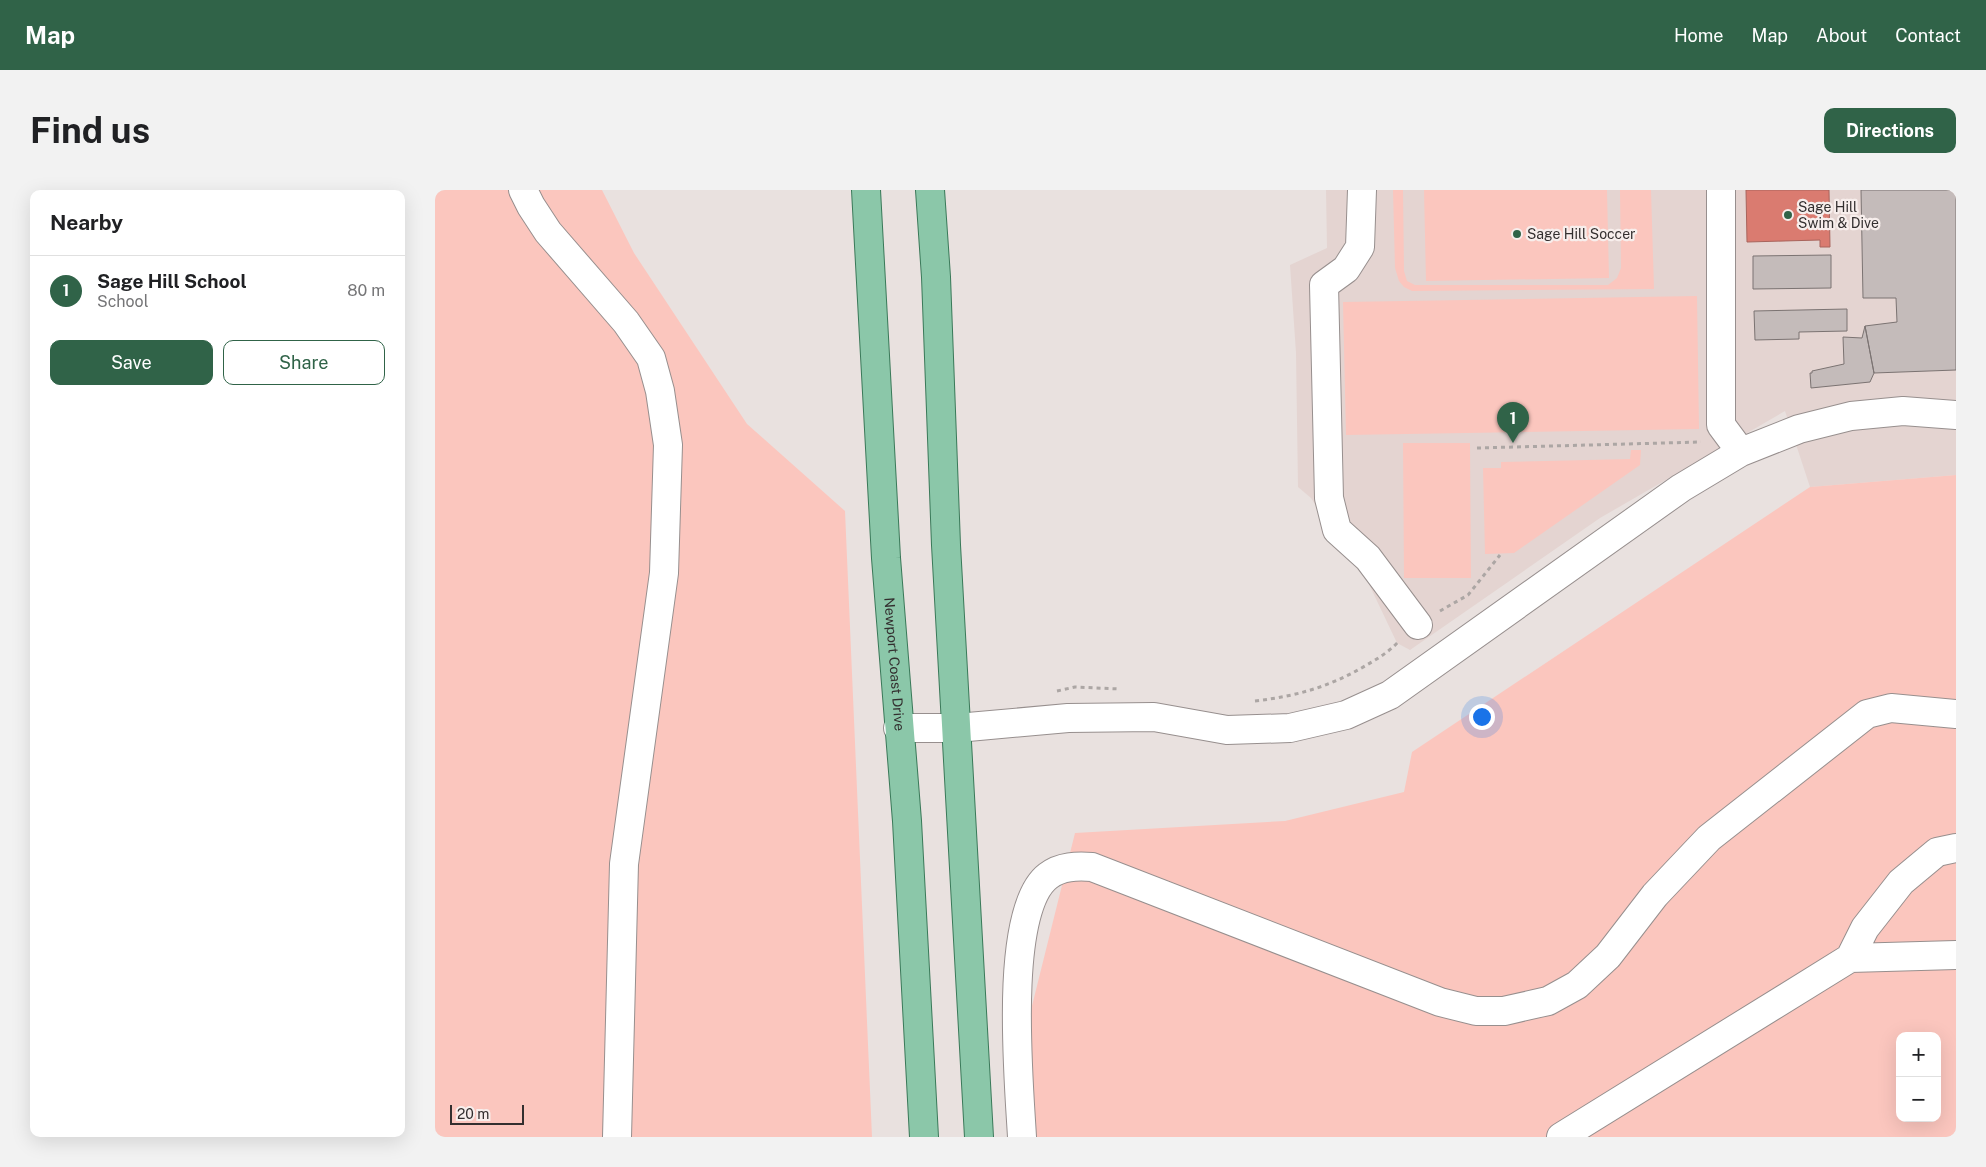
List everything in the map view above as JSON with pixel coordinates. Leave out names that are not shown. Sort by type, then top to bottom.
[{"type":"main road","name":"Newport Coast Drive","points":[[866,190],[886,558],[898,728],[907,821],[924,1137]]},
{"type":"main road","points":[[930,190],[936,277],[946,545],[979,1137]]},
{"type":"street","points":[[523,190],[548,232],[626,322],[651,358],[660,390],[669,445],[664,573],[624,864],[617,1137]]},
{"type":"street","points":[[1362,190],[1360,246],[1346,269],[1324,285],[1329,498],[1337,530],[1368,558],[1418,625]]},
{"type":"street","points":[[1721,190],[1721,425],[1741,452]]},
{"type":"street","points":[[898,728],[957,728],[1068,718],[1154,717],[1227,730],[1290,728],[1346,715],[1389,695],[1681,488],[1741,452],[1799,429],[1851,416],[1903,411],[1956,415]]},
{"type":"street","points":[[1021,1137],[1016,1018],[1022,932],[1034,893],[1049,876],[1072,866],[1092,868],[1440,1002],[1476,1011],[1504,1011],[1548,1001],[1577,985],[1608,956],[1655,896],[1709,838],[1867,714],[1891,708],[1956,714]]},
{"type":"street","points":[[1850,958],[1865,928],[1901,882],[1937,852],[1956,848]]},
{"type":"street","points":[[1561,1137],[1850,958],[1956,955]]},
{"type":"path","points":[[1477,448],[1706,442]]},
{"type":"path","points":[[1250,701],[1300,695],[1340,681],[1390,651],[1418,625],[1468,594],[1500,555]]},
{"type":"path","points":[[1056,691],[1075,687],[1126,690]]},
{"type":"shaded area","points":[[435,190],[602,190],[634,253],[747,424],[845,511],[872,1137],[435,1137]]},
{"type":"shaded area","points":[[1326,190],[1956,190],[1956,475],[1810,487],[1785,411],[1600,518],[1410,650],[1397,643],[1357,559],[1327,523],[1311,498],[1298,487],[1296,353],[1290,265],[1327,248]]},
{"type":"shaded area","points":[[1393,190],[1403,190],[1404,271],[1407,281],[1415,285],[1608,285],[1617,278],[1621,268],[1620,190],[1651,190],[1654,289],[1412,291],[1404,287],[1399,281],[1395,268]]},
{"type":"shaded area","name":"Sage Hill Soccer","points":[[1424,190],[1607,190],[1609,278],[1426,281]]},
{"type":"shaded area","name":"Sage Hill Swim & Dive","points":[[1746,190],[1829,190],[1830,247],[1820,247],[1820,240],[1747,242]]},
{"type":"shaded area","points":[[1697,296],[1699,429],[1346,435],[1343,302]]},
{"type":"shaded area","points":[[1403,443],[1470,443],[1471,578],[1404,578]]},
{"type":"shaded area","points":[[1631,450],[1641,450],[1640,465],[1514,553],[1485,554],[1483,468],[1501,468],[1501,462],[1630,459]]},
{"type":"shaded area","points":[[1956,475],[1956,1137],[1034,1137],[1027,1026],[1075,833],[1285,821],[1404,792],[1412,752],[1810,487]]},
{"type":"building","points":[[1861,190],[1956,190],[1956,370],[1874,373],[1865,326],[1897,322],[1896,298],[1863,298]]},
{"type":"building","points":[[1831,255],[1831,288],[1753,289],[1753,256]]},
{"type":"building","points":[[1847,309],[1847,331],[1799,332],[1799,339],[1755,340],[1754,311]]},
{"type":"building","points":[[1865,326],[1874,373],[1870,382],[1811,388],[1810,373],[1844,364],[1843,337],[1862,338]]},
{"type":"place","name":"Sage Hill Swim & Dive","points":[[1788,215]]},
{"type":"place","name":"Sage Hill Soccer","points":[[1517,234]]},
{"type":"place","name":"Sage Hill School","points":[[1513,443]]}]
